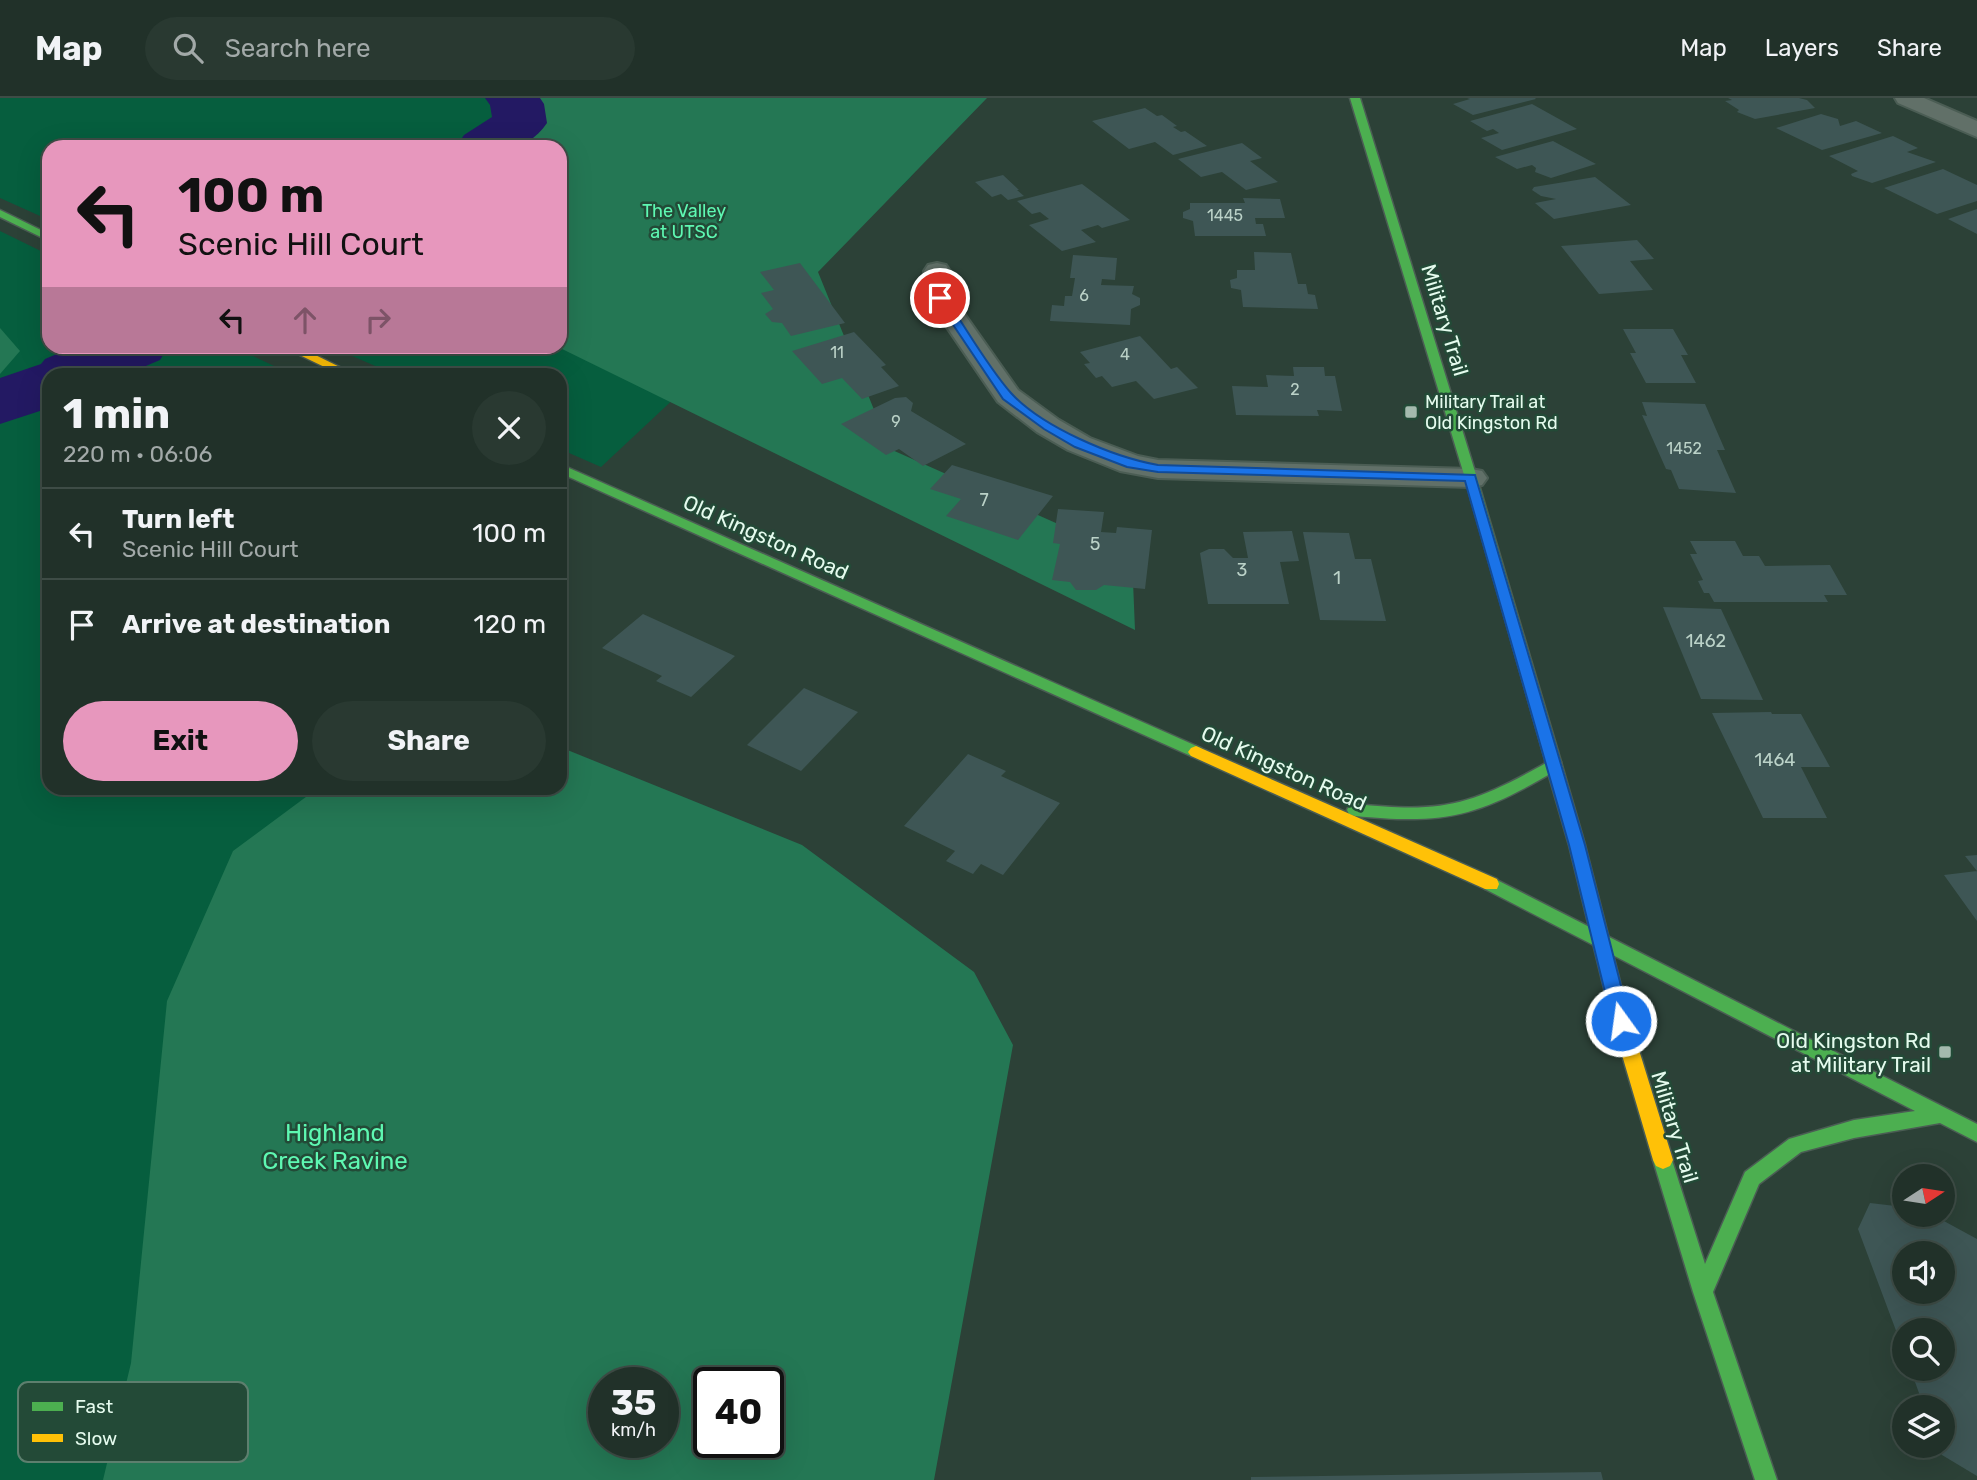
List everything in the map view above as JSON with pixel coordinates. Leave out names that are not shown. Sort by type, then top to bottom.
[{"type":"street","name":"Military Trail","points":[[1355,98],[1471,478],[1577,845],[1621,1021],[1703,1292],[1766,1480]]},
{"type":"street","points":[[1906,98],[1977,130]]},
{"type":"street","points":[[0,213],[42,234]]},
{"type":"street","points":[[937,271],[940,298],[1008,396],[1079,444],[1118,459],[1158,469],[1471,478]]},
{"type":"street","points":[[303,354],[333,368]]},
{"type":"street","name":"Old Kingston Road","points":[[567,471],[1519,895],[1977,1133]]},
{"type":"street","points":[[1315,805],[1411,817],[1468,810],[1497,798],[1552,766]]},
{"type":"street","points":[[1703,1292],[1752,1178],[1796,1145],[1854,1129],[1940,1115]]},
{"type":"green space","name":"The Valley at UTSC","points":[[0,98],[971,98],[909,179],[601,467],[567,452],[567,368],[380,368],[347,354],[567,354],[567,140],[42,140],[42,217],[0,198]]},
{"type":"green space","name":"The Valley at UTSC","points":[[540,98],[987,98],[818,272],[890,449],[1132,557],[1135,630],[567,351],[567,140],[497,140]]},
{"type":"green space","name":"Highland Creek Ravine","points":[[0,231],[42,252],[42,354],[249,354],[278,368],[42,368],[42,795],[448,795],[784,1117],[789,1480],[0,1480]]},
{"type":"green space","points":[[0,328],[20,351],[0,374]]},
{"type":"green space","name":"Highland Creek Ravine","points":[[567,750],[802,845],[974,972],[1013,1045],[934,1480],[103,1480],[107,1462],[248,1462],[248,1382],[126,1382],[131,1363],[167,1001],[233,851],[309,795],[567,795]]},
{"type":"building","points":[[1467,98],[1536,99],[1473,115],[1453,104],[1470,99]]},
{"type":"building","points":[[1728,98],[1799,98],[1807,100],[1815,108],[1755,119],[1737,112],[1739,110],[1725,101],[1732,100]]},
{"type":"building","points":[[1532,104],[1577,129],[1502,150],[1481,138],[1499,133],[1493,129],[1487,131],[1470,121]]},
{"type":"building","points":[[1145,108],[1157,116],[1162,115],[1177,126],[1173,127],[1181,132],[1185,131],[1207,146],[1173,155],[1155,142],[1129,149],[1092,121]]},
{"type":"building","points":[[1821,114],[1838,119],[1840,126],[1856,121],[1882,133],[1822,150],[1776,128]]},
{"type":"building","points":[[1893,136],[1918,148],[1907,152],[1936,162],[1872,183],[1852,176],[1851,174],[1858,171],[1829,156]]},
{"type":"building","points":[[1553,141],[1596,164],[1551,178],[1535,172],[1536,168],[1532,165],[1517,169],[1495,157]]},
{"type":"building","points":[[1242,143],[1262,158],[1250,161],[1278,182],[1246,190],[1222,172],[1201,177],[1178,159]]},
{"type":"building","points":[[1943,169],[1977,185],[1977,201],[1937,214],[1884,188]]},
{"type":"building","points":[[1003,175],[1024,196],[1008,200],[1001,194],[992,197],[975,182]]},
{"type":"building","points":[[1595,177],[1631,205],[1554,219],[1535,203],[1556,199],[1541,196],[1532,190],[1534,187]]},
{"type":"building","points":[[1082,184],[1130,220],[1102,228],[1098,225],[1081,230],[1096,242],[1062,251],[1029,225],[1049,219],[1040,212],[1032,214],[1017,201]]},
{"type":"building","points":[[1243,198],[1280,199],[1285,218],[1255,218],[1256,224],[1263,224],[1266,236],[1195,236],[1193,221],[1183,218],[1183,212],[1190,209],[1190,203],[1245,203]]},
{"type":"building","points":[[1977,209],[1977,234],[1948,219]]},
{"type":"building","points":[[1637,240],[1654,259],[1630,261],[1653,290],[1599,294],[1561,246]]},
{"type":"building","points":[[1254,252],[1291,253],[1298,284],[1306,284],[1308,294],[1315,295],[1318,309],[1243,307],[1241,290],[1231,288],[1230,280],[1237,278],[1237,270],[1255,270]]},
{"type":"building","points":[[1073,255],[1117,258],[1115,280],[1102,279],[1101,285],[1134,286],[1132,294],[1140,298],[1140,305],[1131,309],[1130,325],[1050,321],[1052,305],[1064,306],[1065,296],[1072,296],[1075,278],[1070,278]]},
{"type":"building","points":[[800,263],[845,323],[791,336],[782,323],[772,322],[765,314],[773,309],[761,293],[774,290],[760,272]]},
{"type":"building","points":[[1623,329],[1673,329],[1688,355],[1681,355],[1696,383],[1646,383],[1630,353],[1636,353]]},
{"type":"building","points":[[854,332],[886,365],[881,367],[899,386],[862,399],[842,378],[822,384],[792,351]]},
{"type":"building","points":[[1140,336],[1171,369],[1177,367],[1198,388],[1154,399],[1136,381],[1112,387],[1102,376],[1096,378],[1084,364],[1090,363],[1080,352]]},
{"type":"building","points":[[1293,367],[1324,367],[1325,376],[1335,376],[1342,411],[1317,410],[1319,416],[1236,415],[1232,386],[1268,387],[1266,375],[1294,376]]},
{"type":"building","points":[[906,397],[913,403],[911,411],[966,444],[923,466],[899,449],[886,455],[841,424],[895,398]]},
{"type":"building","points":[[1642,402],[1705,404],[1725,450],[1717,450],[1736,493],[1679,489],[1671,470],[1666,469],[1642,415],[1647,416]]},
{"type":"building","points":[[952,465],[1053,496],[1018,540],[946,516],[961,499],[930,489]]},
{"type":"building","points":[[1058,509],[1104,512],[1101,532],[1116,533],[1117,527],[1152,530],[1145,589],[1104,585],[1096,590],[1076,590],[1070,582],[1052,580],[1060,544],[1053,543]]},
{"type":"building","points":[[1292,531],[1299,561],[1280,562],[1289,604],[1208,604],[1200,553],[1209,549],[1224,549],[1233,558],[1248,558],[1243,532]]},
{"type":"building","points":[[1303,532],[1349,533],[1355,559],[1371,559],[1386,621],[1320,620]]},
{"type":"building","points":[[1690,541],[1735,541],[1743,556],[1759,556],[1765,566],[1830,565],[1847,595],[1824,595],[1828,602],[1714,602],[1709,593],[1704,593],[1698,581],[1703,580],[1690,554],[1697,554]]},
{"type":"building","points":[[1663,607],[1721,609],[1763,700],[1701,699]]},
{"type":"building","points":[[643,614],[735,656],[691,697],[656,681],[662,676],[602,648]]},
{"type":"building","points":[[804,688],[858,712],[801,771],[747,745]]},
{"type":"building","points":[[1712,713],[1801,714],[1830,767],[1801,767],[1827,818],[1763,818]]},
{"type":"building","points":[[968,754],[1006,771],[1001,776],[1060,803],[1003,875],[981,864],[973,874],[946,861],[955,851],[904,826]]},
{"type":"building","points":[[1977,855],[1977,871],[1965,856]]},
{"type":"building","points":[[1977,871],[1977,921],[1944,875]]},
{"type":"building","points":[[1870,1203],[1892,1206],[1892,1227],[1955,1227],[1977,1239],[1977,1476],[1947,1458],[1955,1458],[1955,1395],[1920,1395],[1915,1381],[1955,1381],[1955,1318],[1892,1320],[1858,1229]]},
{"type":"building","points":[[1601,1472],[1603,1480],[1251,1480],[1251,1477]]},
{"type":"waterway","points":[[494,140],[520,123],[517,104],[512,98]]},
{"type":"waterway","points":[[83,368],[117,354]]},
{"type":"waterway","points":[[0,403],[42,386]]},
{"type":"traffic: fast","points":[[1355,98],[1471,478],[1553,762]]},
{"type":"traffic: fast","points":[[0,213],[42,234]]},
{"type":"traffic: fast","points":[[567,471],[1196,752]]},
{"type":"traffic: fast","points":[[1355,810],[1414,815],[1458,810],[1500,795],[1552,766]]},
{"type":"traffic: fast","points":[[1491,884],[1977,1133]]},
{"type":"traffic: fast","points":[[1703,1292],[1752,1178],[1796,1145],[1854,1129],[1940,1115]]},
{"type":"traffic: fast","points":[[1663,1160],[1703,1292],[1766,1480]]},
{"type":"traffic: slow","points":[[304,354],[335,368]]},
{"type":"traffic: slow","points":[[1196,752],[1491,884]]},
{"type":"traffic: slow","points":[[1553,762],[1577,845],[1621,1021],[1663,1160]]},
{"type":"place","name":"Military Trail at Old Kingston Rd","points":[[1411,412]]},
{"type":"place","name":"Old Kingston Rd at Military Trail","points":[[1945,1052]]},
{"type":"route","points":[[940,298],[1008,396],[1048,426],[1079,444],[1131,464],[1158,469],[1471,478],[1545,742],[1577,845],[1621,1021]]}]
